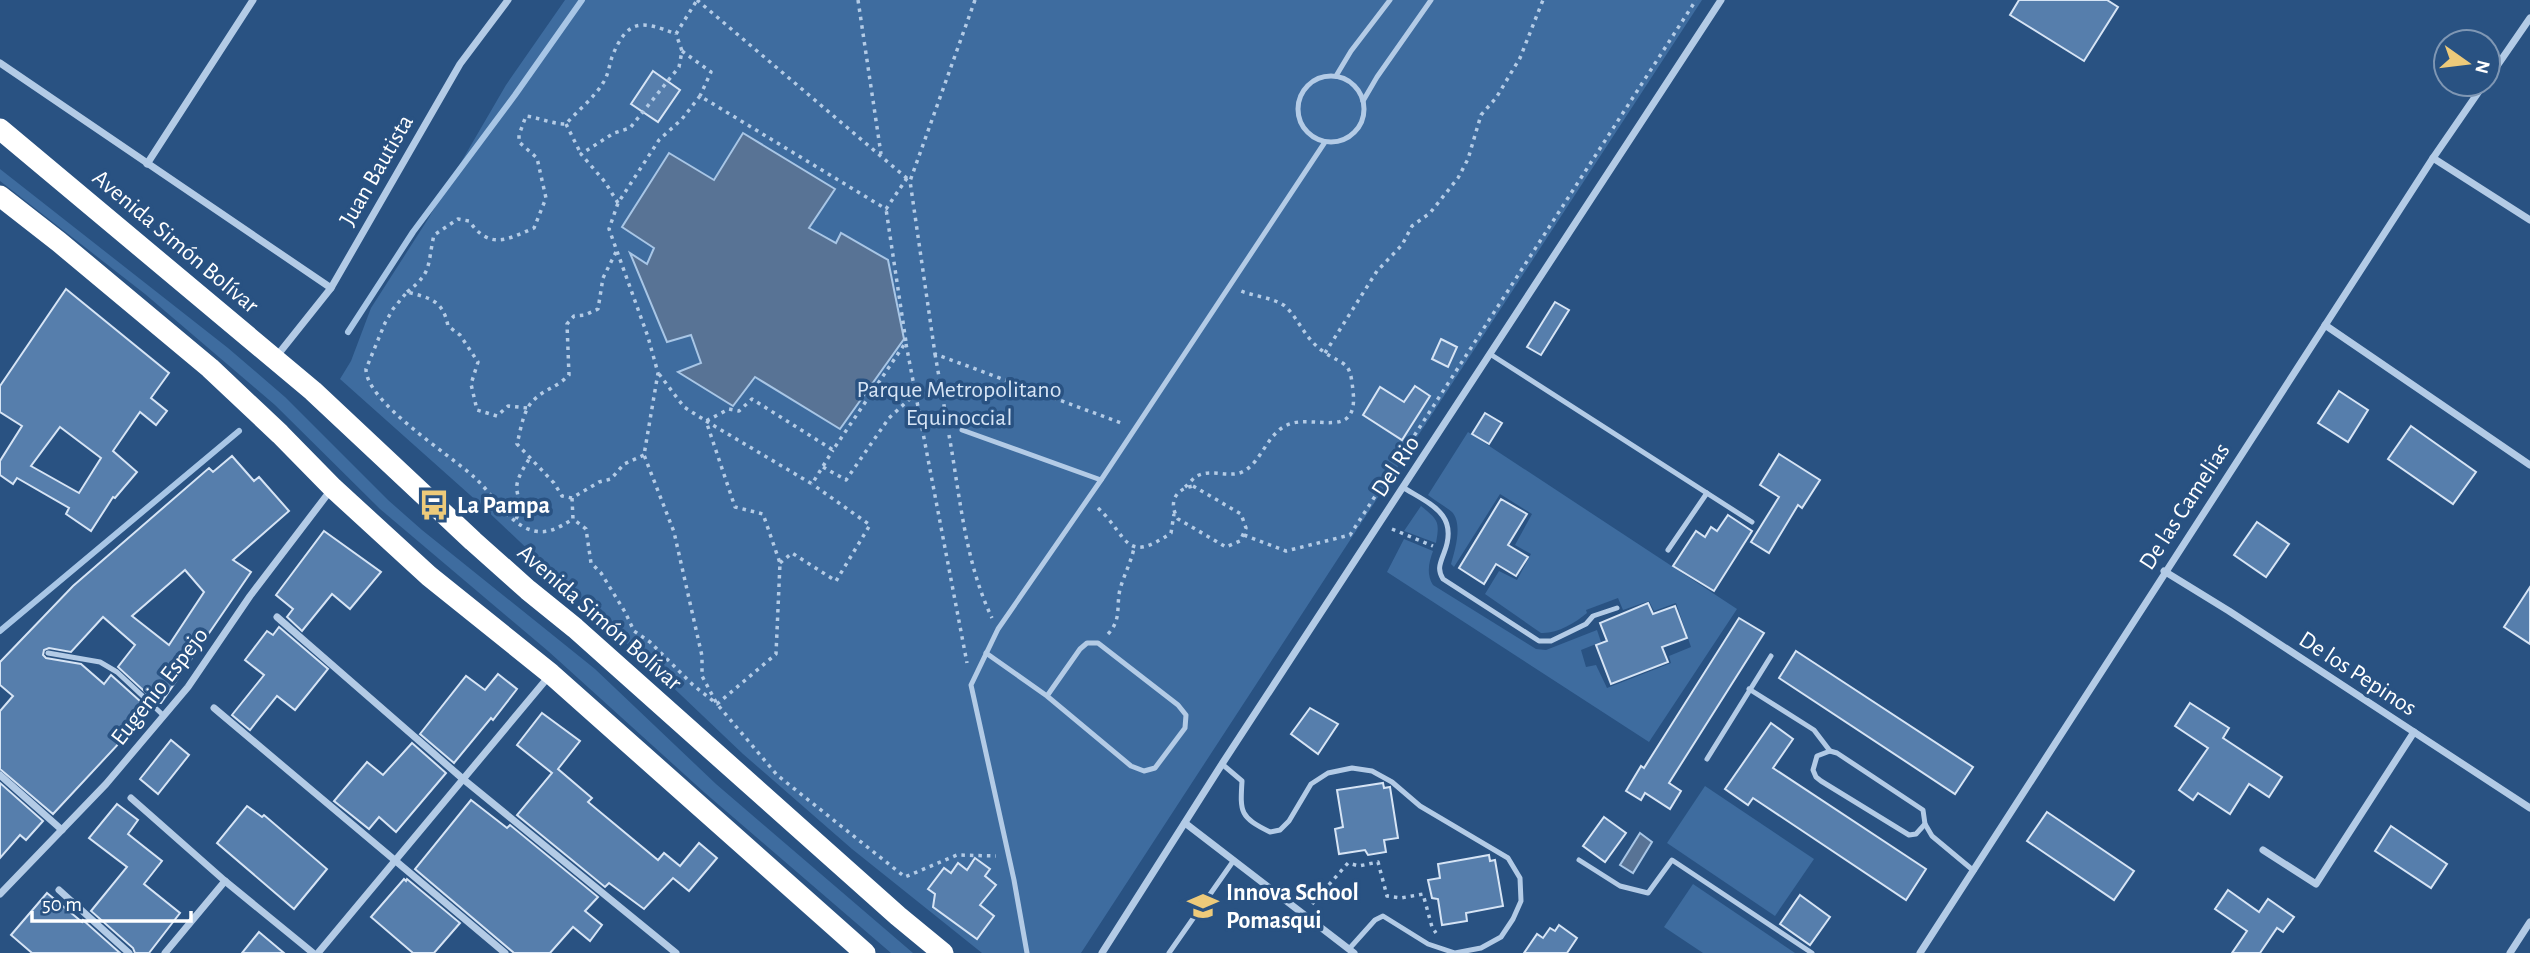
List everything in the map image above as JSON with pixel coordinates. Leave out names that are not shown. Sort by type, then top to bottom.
[{"type":"highway","name":"Avenida Simón Bolívar","points":[[0,129],[276,358],[528,590],[575,628],[943,953]]},
{"type":"highway","points":[[0,196],[210,368],[333,488],[429,576],[551,674],[864,953]]},
{"type":"street","points":[[148,164],[253,0]]},
{"type":"street","name":"Juan Bautista","points":[[276,358],[331,288],[460,64],[508,0]]},
{"type":"street","name":"Del Rio","points":[[1102,953],[1222,764],[1721,0]]},
{"type":"street","points":[[2502,59],[2530,18]]},
{"type":"street","points":[[0,63],[331,288]]},
{"type":"street","name":"De las Camelias","points":[[1920,953],[2164,571],[2474,98]]},
{"type":"street","points":[[2433,158],[2530,220]]},
{"type":"street","points":[[2325,325],[2530,464]]},
{"type":"street","name":"Eugenio Espejo","points":[[0,894],[106,784],[188,687],[250,596],[333,488]]},
{"type":"street","name":"De los Pepinos","points":[[2164,571],[2529,806]]},
{"type":"street","points":[[277,617],[463,779],[676,953]]},
{"type":"street","points":[[131,798],[225,881],[315,953],[551,674]]},
{"type":"street","points":[[214,708],[505,953]]},
{"type":"street","points":[[2263,850],[2316,884],[2414,732]]},
{"type":"street","points":[[0,775],[62,830]]},
{"type":"street","points":[[1185,824],[1352,951]]},
{"type":"street","points":[[165,953],[225,881]]},
{"type":"street","points":[[59,890],[129,953]]},
{"type":"street","points":[[2510,953],[2530,922]]},
{"type":"lane","points":[[1336,76],[1351,51],[1390,0]]},
{"type":"lane","points":[[1363,101],[1431,0]]},
{"type":"lane","points":[[1323,76],[1348,80],[1358,90],[1363,101],[1359,127],[1350,136],[1338,141],[1325,142],[1313,137],[1298,116],[1298,103],[1303,91],[1311,82],[1323,76]]},
{"type":"lane","points":[[1027,953],[1009,856],[971,685],[998,629],[1101,480],[1325,142]]},
{"type":"lane","points":[[1490,354],[1752,522]]},
{"type":"lane","points":[[962,430],[1101,480]]},
{"type":"lane","points":[[1404,488],[1443,514],[1448,523],[1445,551],[1439,564],[1439,573],[1443,579],[1539,641],[1550,641],[1586,624],[1593,616],[1616,608]]},
{"type":"lane","points":[[1668,550],[1707,493]]},
{"type":"lane","points":[[986,653],[1048,696],[1131,766],[1144,771],[1154,768],[1185,728],[1186,715],[1178,705],[1098,643],[1087,643],[1080,649],[1048,696]]},
{"type":"lane","points":[[48,653],[100,662],[117,672],[164,716]]},
{"type":"lane","points":[[1707,759],[1771,656]]},
{"type":"lane","points":[[1749,689],[1814,730],[1830,751]]},
{"type":"lane","points":[[1925,824],[1916,834],[1909,835],[1821,781],[1816,777],[1814,763],[1823,752],[1837,753],[1923,810],[1925,824],[1932,836],[1974,871]]},
{"type":"lane","points":[[1222,764],[1242,781],[1240,809],[1244,817],[1270,832],[1280,830],[1289,821],[1311,784],[1328,773],[1352,768],[1372,771],[1392,782],[1420,806],[1508,858],[1520,878],[1521,901],[1513,919],[1501,937],[1477,949],[1455,953],[1428,944],[1383,916],[1375,920],[1352,951]]},
{"type":"lane","points":[[1169,953],[1234,860]]},
{"type":"lane","points":[[1579,860],[1620,886],[1648,893],[1672,860],[1812,953]]},
{"type":"path","points":[[676,34],[697,0],[909,179],[935,354],[966,533],[980,592],[998,629]]},
{"type":"path","points":[[858,0],[881,156]]},
{"type":"path","points":[[971,685],[915,394],[886,209],[909,179],[975,0]]},
{"type":"path","points":[[1325,352],[1377,271],[1402,245],[1412,226],[1430,213],[1458,178],[1468,159],[1481,115],[1496,98],[1520,58],[1543,0]]},
{"type":"path","points":[[1244,535],[1286,551],[1350,535],[1696,0]]},
{"type":"path","points":[[573,519],[547,532],[526,528],[505,512],[492,494],[472,475],[400,416],[374,390],[366,378],[366,369],[393,309],[426,274],[434,235],[458,219],[469,221],[476,230],[497,241],[507,240],[534,228],[546,198],[537,158],[519,142],[526,116],[545,119],[554,124],[566,124],[603,84],[613,55],[625,33],[639,24],[653,24],[676,34],[682,51],[678,67],[630,128],[614,133],[581,154]]},
{"type":"path","points":[[682,51],[710,72],[700,96],[682,119],[659,140],[618,203],[609,229],[648,337],[658,373],[684,407],[812,484],[870,525],[836,581],[792,553],[780,563]]},
{"type":"path","points":[[700,96],[886,209]]},
{"type":"path","points":[[566,124],[581,154],[605,182],[618,203]]},
{"type":"path","points":[[617,250],[603,278],[598,309],[575,316],[567,324],[569,375],[558,386],[537,397],[527,408],[517,444],[554,483],[562,496],[572,498],[599,482],[611,479],[624,464],[644,456]]},
{"type":"path","points":[[1088,498],[1134,548],[1144,549],[1171,533],[1174,497],[1198,475],[1218,472],[1239,474],[1248,469],[1274,435],[1291,423],[1301,421],[1332,424],[1343,422],[1350,415],[1354,395],[1350,371],[1344,362],[1325,352],[1306,336],[1286,307],[1229,286]]},
{"type":"path","points":[[407,292],[438,302],[445,312],[448,326],[460,335],[470,348],[478,362],[471,384],[477,410],[497,416],[508,406],[527,408]]},
{"type":"path","points":[[812,484],[906,342]]},
{"type":"path","points":[[935,354],[1135,427]]},
{"type":"path","points":[[658,373],[644,456],[674,532],[702,656],[702,676],[717,704]]},
{"type":"path","points":[[823,467],[846,480],[889,418],[915,394]]},
{"type":"path","points":[[706,421],[729,409],[739,411],[752,399],[833,450]]},
{"type":"path","points":[[706,421],[736,507],[763,514],[780,563],[776,654],[717,704]]},
{"type":"path","points":[[516,519],[521,510],[517,489],[519,475],[529,459]]},
{"type":"path","points":[[1174,512],[1184,524],[1226,547],[1234,546],[1244,535],[1246,528],[1241,514],[1200,488],[1193,485],[1185,487]]},
{"type":"path","points":[[572,498],[573,519],[586,529],[591,563],[601,573],[634,631],[650,642],[693,685],[717,704],[777,775],[905,877],[957,855],[1009,856]]},
{"type":"path","points":[[1380,524],[1445,551]]},
{"type":"path","points":[[1098,643],[1111,631],[1120,611],[1120,589],[1134,548]]},
{"type":"path","points":[[1304,914],[1348,863],[1359,866],[1378,862],[1387,895],[1401,898],[1423,894],[1436,933],[1477,949]]},
{"type":"green space","name":"Parque Metropolitano Equinoccial","points":[[565,0],[1702,0],[1081,953],[982,953],[852,849],[743,754],[479,503],[340,379],[351,361],[371,308],[428,219],[506,85]]},
{"type":"green space","points":[[0,169],[228,348],[285,397],[388,500],[595,669],[716,784],[913,953],[891,953],[705,793],[548,651],[380,509],[275,405],[145,294],[0,181]]},
{"type":"green space","points":[[1468,432],[1737,609],[1649,742],[1387,572],[1404,539],[1433,551],[1429,572],[1433,585],[1536,649],[1546,650],[1597,630],[1601,642],[1581,650],[1586,667],[1596,665],[1607,688],[1671,663],[1669,656],[1691,647],[1676,603],[1654,611],[1649,601],[1623,610],[1618,598],[1586,610],[1587,613],[1566,627],[1541,633],[1485,594],[1499,571],[1517,580],[1531,554],[1515,545],[1532,514],[1500,494],[1454,567],[1451,564],[1457,537],[1455,517],[1428,495]]},
{"type":"green space","points":[[1421,506],[1436,522],[1436,543],[1404,531]]},
{"type":"green space","points":[[1705,786],[1814,859],[1775,916],[1667,843]]},
{"type":"green space","points":[[1693,884],[1795,953],[1703,953],[1664,927]]},
{"type":"shaded area","points":[[743,133],[835,189],[809,228],[836,243],[841,233],[888,260],[904,339],[840,429],[755,377],[733,406],[678,372],[701,363],[691,335],[667,342],[630,253],[647,264],[654,248],[622,227],[669,153],[714,180]]},
{"type":"shaded area","points":[[1640,833],[1652,842],[1633,873],[1620,865]]},
{"type":"building","points":[[2019,0],[2107,0],[2118,7],[2084,61],[2010,15]]},
{"type":"building","points":[[653,71],[680,90],[658,122],[631,104]]},
{"type":"building","points":[[66,289],[169,373],[151,398],[167,411],[156,425],[140,412],[113,451],[137,472],[115,498],[113,497],[91,531],[66,514],[69,508],[17,478],[13,484],[0,475],[0,461],[22,426],[0,412],[0,386]],"holes":[[[60,427],[101,458],[79,493],[31,466]]]},
{"type":"building","points":[[1555,302],[1569,310],[1541,355],[1527,347]]},
{"type":"building","points":[[1441,339],[1457,347],[1448,367],[1432,359]]},
{"type":"building","points":[[1415,386],[1430,396],[1402,440],[1363,415],[1380,387],[1404,402]]},
{"type":"building","points":[[2339,391],[2368,410],[2348,442],[2318,423]]},
{"type":"building","points":[[1485,413],[1502,423],[1489,444],[1472,434]]},
{"type":"building","points":[[2411,426],[2476,472],[2453,504],[2388,459]]},
{"type":"building","points":[[1779,454],[1820,480],[1802,508],[1798,505],[1769,553],[1751,542],[1779,497],[1760,485]]},
{"type":"building","points":[[232,456],[254,481],[259,477],[289,511],[233,560],[251,572],[161,703],[157,703],[118,667],[135,645],[103,617],[71,652],[49,648],[44,650],[43,655],[46,658],[81,664],[104,684],[111,675],[150,710],[53,814],[0,769],[0,711],[13,696],[0,685],[0,662],[73,586],[209,468],[213,472]],"holes":[[[185,570],[204,592],[169,645],[132,616]]]},
{"type":"building","points":[[1501,499],[1527,514],[1508,545],[1528,557],[1516,576],[1496,564],[1484,584],[1459,568]]},
{"type":"building","points":[[1728,515],[1752,531],[1714,591],[1673,566],[1696,531],[1705,537],[1711,527],[1717,531]]},
{"type":"building","points":[[2257,522],[2289,544],[2266,577],[2234,555]]},
{"type":"building","points":[[324,531],[381,572],[350,609],[332,594],[302,631],[287,617],[293,609],[276,595]]},
{"type":"building","points":[[2530,587],[2530,644],[2504,627]]},
{"type":"building","points":[[1648,603],[1653,614],[1675,606],[1687,638],[1662,647],[1668,662],[1611,684],[1596,645],[1607,641],[1600,623]]},
{"type":"building","points":[[1739,618],[1764,633],[1669,783],[1681,791],[1670,809],[1645,793],[1641,800],[1626,791],[1641,766],[1644,768]]},
{"type":"building","points":[[279,627],[328,669],[295,710],[277,696],[250,730],[232,715],[264,675],[245,660],[267,631],[273,635]]},
{"type":"building","points":[[1796,651],[1973,767],[1955,794],[1779,678]]},
{"type":"building","points":[[498,674],[517,689],[454,763],[420,734],[466,676],[485,690]]},
{"type":"building","points":[[2190,703],[2229,728],[2223,738],[2282,777],[2269,797],[2249,784],[2230,814],[2198,793],[2193,800],[2179,790],[2208,748],[2175,726]]},
{"type":"building","points":[[1310,708],[1338,724],[1318,754],[1291,734]]},
{"type":"building","points":[[542,713],[580,741],[558,769],[592,798],[588,802],[658,860],[664,853],[680,866],[699,843],[717,858],[689,891],[673,878],[644,909],[609,883],[605,887],[517,815],[552,773],[517,745]]},
{"type":"building","points":[[1771,723],[1793,739],[1773,768],[1926,869],[1906,900],[1753,798],[1748,805],[1725,789]]},
{"type":"building","points":[[171,740],[189,755],[158,794],[140,779]]},
{"type":"building","points":[[412,743],[446,773],[396,832],[379,817],[369,829],[334,801],[367,762],[383,775]]},
{"type":"building","points":[[0,783],[43,821],[26,840],[20,835],[0,858]]},
{"type":"building","points":[[1383,783],[1384,788],[1390,787],[1398,838],[1384,840],[1386,852],[1368,855],[1365,850],[1339,854],[1335,829],[1343,827],[1337,790]]},
{"type":"building","points":[[471,800],[507,828],[510,825],[598,897],[585,911],[602,925],[590,941],[573,927],[550,953],[514,953],[415,869]]},
{"type":"building","points":[[117,804],[138,820],[128,834],[162,861],[144,884],[180,913],[149,953],[135,953],[133,948],[91,911],[127,867],[89,838]]},
{"type":"building","points":[[247,806],[262,817],[264,815],[327,869],[294,909],[217,843]]},
{"type":"building","points":[[2047,812],[2134,871],[2114,900],[2027,841]]},
{"type":"building","points":[[1604,817],[1626,833],[1605,862],[1583,846]]},
{"type":"building","points":[[2391,826],[2447,864],[2431,888],[2375,851]]},
{"type":"building","points":[[1489,855],[1490,861],[1495,860],[1503,906],[1466,913],[1467,921],[1442,925],[1438,899],[1432,898],[1428,880],[1440,878],[1438,864]]},
{"type":"building","points":[[975,858],[990,869],[985,876],[996,885],[980,905],[994,916],[977,939],[933,907],[935,894],[928,889],[944,868],[951,873],[958,863],[967,870]]},
{"type":"building","points":[[404,879],[460,923],[434,953],[413,953],[371,917]]},
{"type":"building","points":[[2228,890],[2259,912],[2268,899],[2294,917],[2283,932],[2277,928],[2260,953],[2232,953],[2247,931],[2215,909]]},
{"type":"building","points":[[47,893],[120,953],[32,953],[11,935]]},
{"type":"building","points":[[1800,895],[1830,917],[1810,945],[1780,924]]},
{"type":"building","points":[[1559,925],[1577,938],[1567,953],[1524,953],[1537,934],[1543,938],[1550,928],[1555,931]]},
{"type":"building","points":[[259,932],[284,953],[242,953]]},
{"type":"waterway","points":[[348,332],[413,232],[582,0]]},
{"type":"waterway","points":[[0,631],[239,431]]},
{"type":"place","name":"La Pampa","points":[[434,505]]},
{"type":"place","name":"Innova School Pomasqui","points":[[1203,906]]}]
